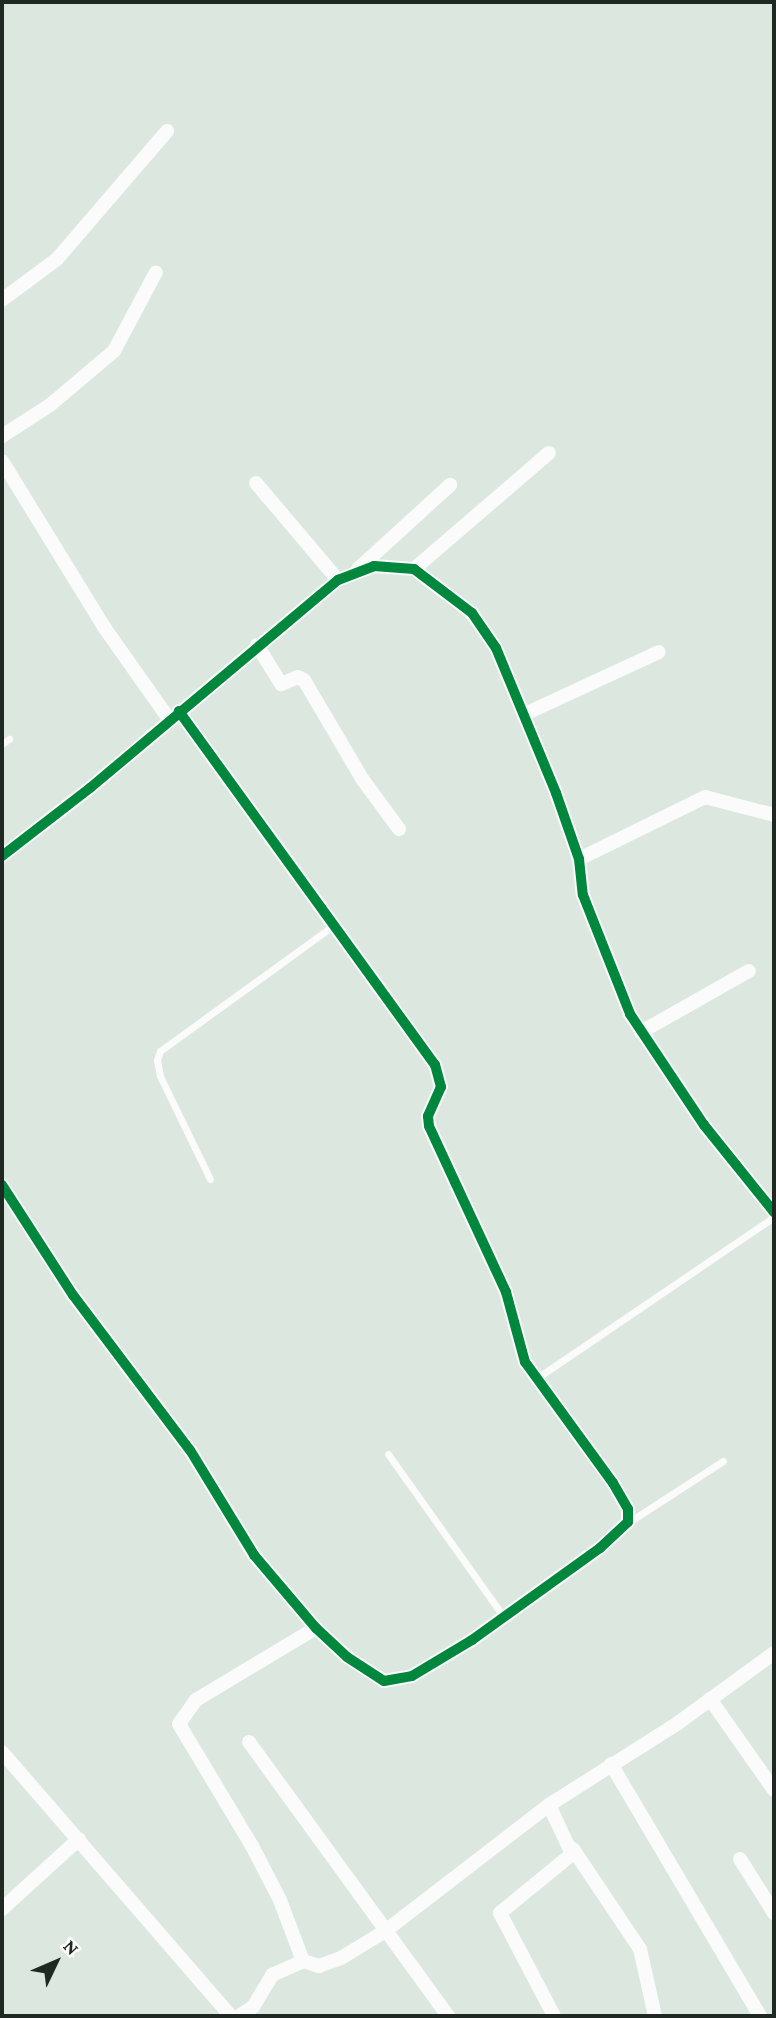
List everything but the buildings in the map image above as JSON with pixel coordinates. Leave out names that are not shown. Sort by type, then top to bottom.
[{"type":"street","points":[[2,300],[57,259],[167,131]]},
{"type":"street","points":[[2,436],[50,405],[114,351],[156,272]]},
{"type":"street","points":[[414,569],[549,453]]},
{"type":"street","points":[[2,461],[104,627],[174,715],[435,1066],[441,1087],[428,1116],[429,1126],[506,1292],[525,1362],[613,1483],[628,1509],[628,1522],[600,1548],[503,1617],[412,1676],[384,1681],[347,1657],[316,1628],[254,1555],[190,1450],[73,1295],[2,1185]]},
{"type":"street","points":[[257,483],[338,580]]},
{"type":"street","points":[[355,572],[450,485]]},
{"type":"street","points":[[2,856],[90,788],[257,645],[338,580],[374,566],[414,569],[472,613],[496,648],[527,713],[579,859],[583,895],[621,994],[641,1032],[704,1125],[774,1215]]},
{"type":"street","points":[[257,645],[281,684],[298,677],[304,680],[363,780],[399,829]]},
{"type":"street","points":[[527,713],[659,652]]},
{"type":"street","points":[[579,859],[705,797],[774,815]]},
{"type":"street","points":[[641,1032],[749,971]]},
{"type":"street","points":[[303,1961],[279,1900],[179,1724],[196,1700],[316,1628]]},
{"type":"street","points":[[239,2016],[253,2007],[272,1975],[303,1961],[319,1966],[384,1932],[549,1805],[710,1699],[774,1653]]},
{"type":"street","points":[[710,1699],[774,1790]]},
{"type":"street","points":[[249,1742],[447,2016]]},
{"type":"street","points":[[2,1752],[231,2016]]},
{"type":"street","points":[[611,1764],[760,2016]]},
{"type":"street","points":[[549,1805],[573,1849],[640,1949],[655,2016]]},
{"type":"street","points":[[2,1909],[79,1839]]},
{"type":"street","points":[[554,2016],[500,1913],[564,1864],[573,1849]]},
{"type":"street","points":[[740,1859],[774,1913]]},
{"type":"lane","points":[[2,744],[9,739]]},
{"type":"lane","points":[[210,1179],[160,1076],[160,1051],[331,927]]},
{"type":"lane","points":[[537,1378],[774,1215]]},
{"type":"lane","points":[[388,1454],[503,1617]]},
{"type":"lane","points":[[628,1522],[723,1461]]},
{"type":"cycle path","points":[[2,856],[90,788],[338,580],[374,566],[414,569],[472,613],[496,648],[556,793],[579,859],[583,895],[630,1014],[704,1125],[774,1212]]},
{"type":"cycle path","points":[[2,1185],[73,1295],[190,1450],[254,1555],[316,1628],[347,1657],[384,1681],[412,1676],[472,1640],[600,1548],[628,1522],[628,1509],[613,1483],[525,1362],[506,1292],[429,1126],[428,1116],[441,1087],[435,1065],[179,711]]}]
